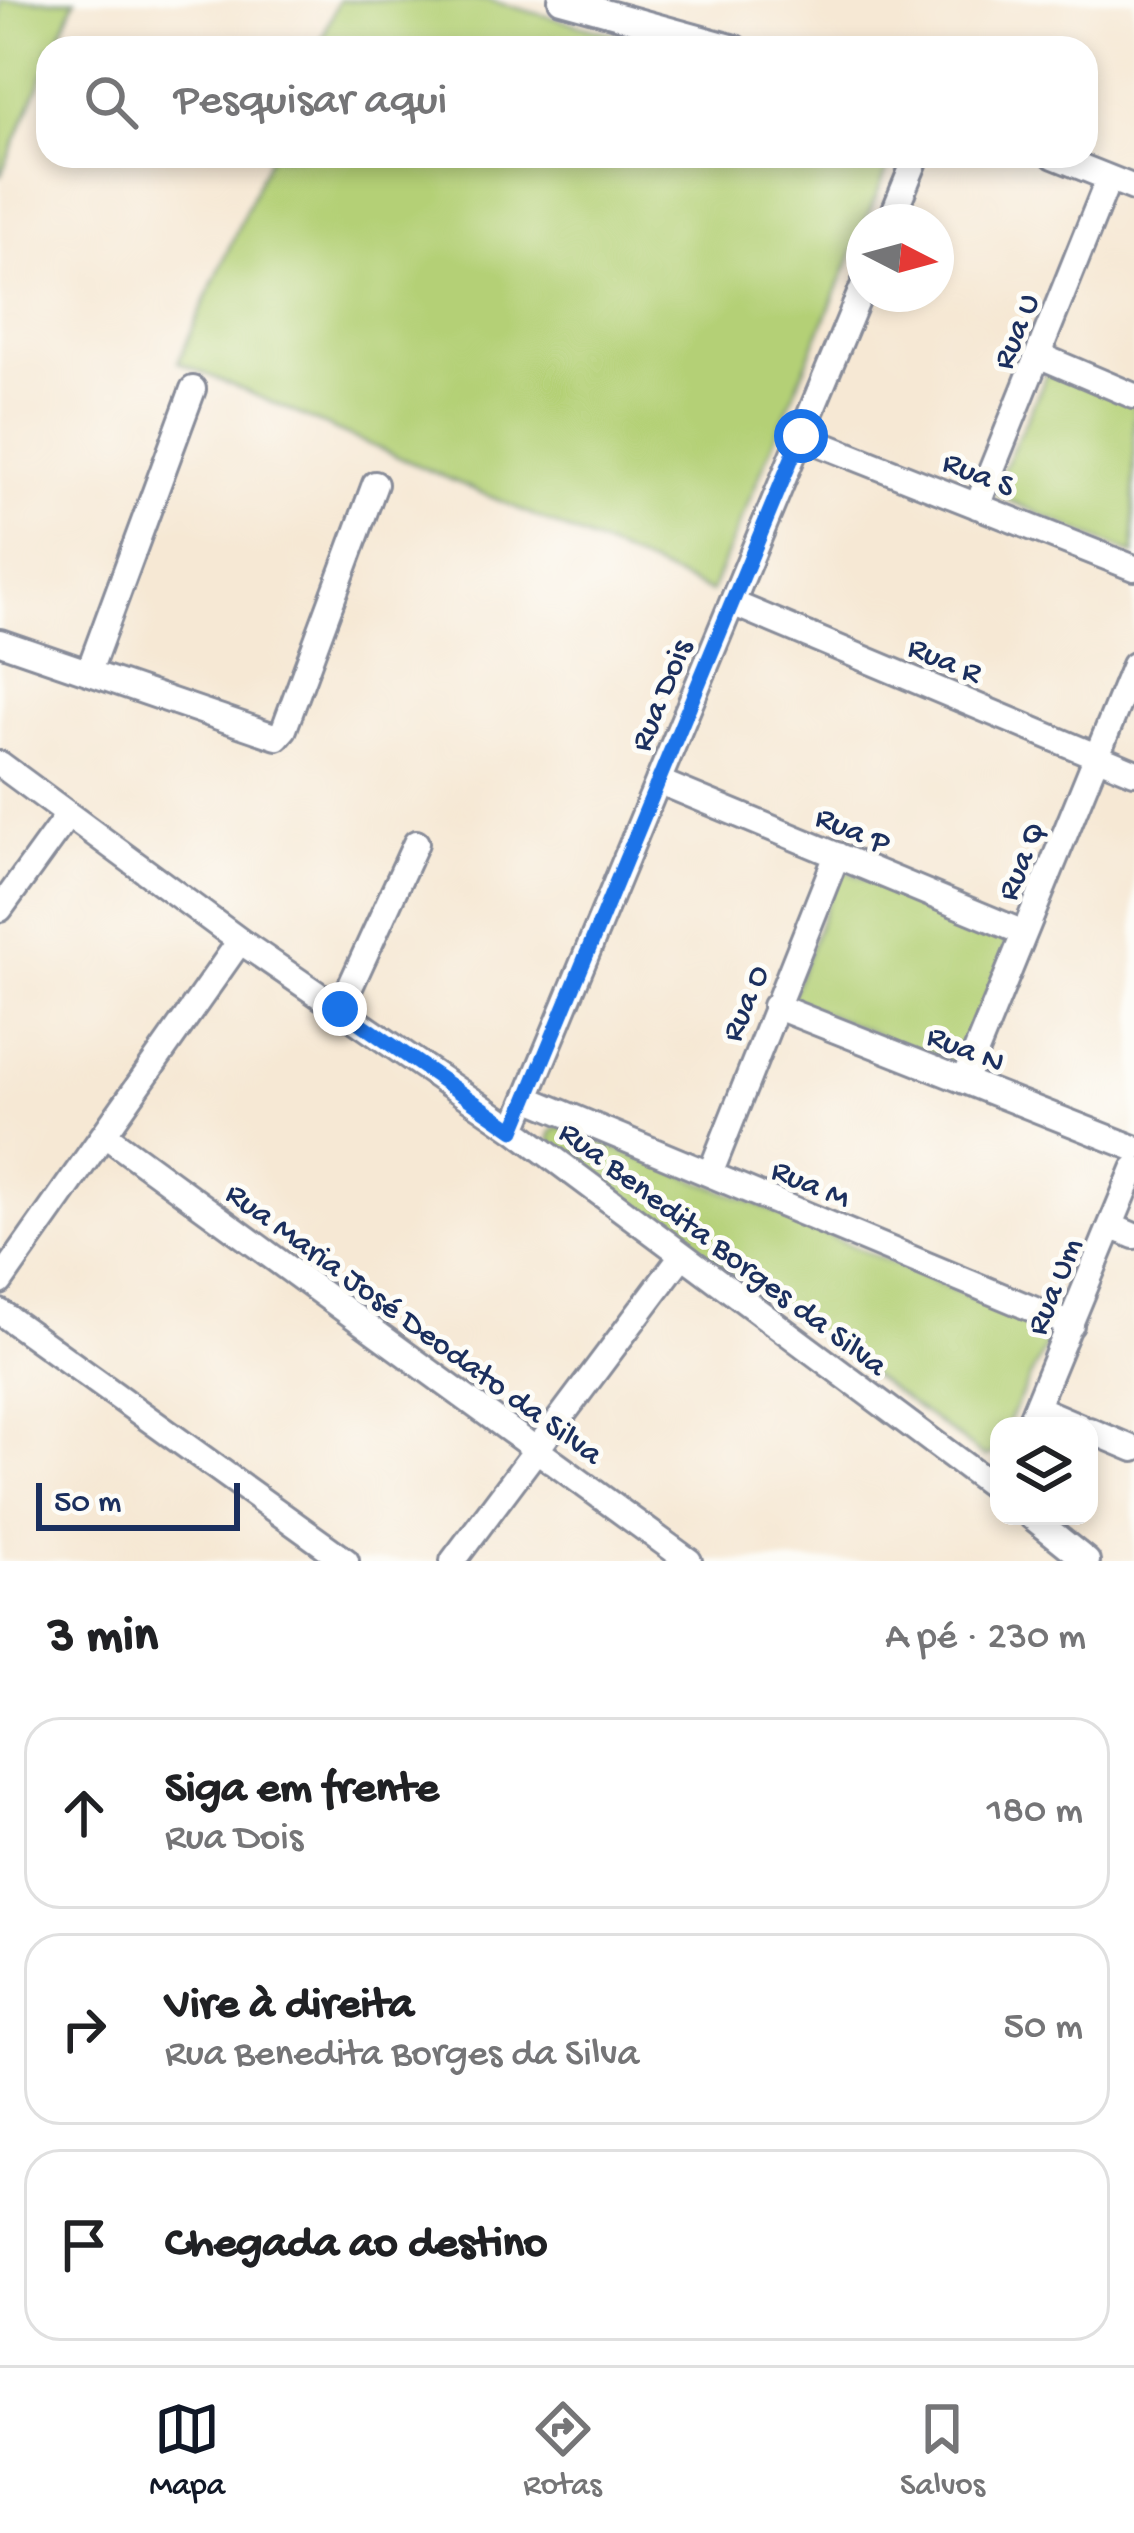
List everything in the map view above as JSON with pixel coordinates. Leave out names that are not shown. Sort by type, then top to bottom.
[{"type":"street","points":[[561,0],[692,36]]},
{"type":"street","points":[[897,204],[912,168]]},
{"type":"street","points":[[1084,168],[1134,188]]},
{"type":"street","name":"Rua U","points":[[977,506],[1109,178]]},
{"type":"street","name":"Rua Dois","points":[[514,1130],[852,312]]},
{"type":"street","points":[[1038,355],[1134,396]]},
{"type":"street","points":[[89,671],[193,389]]},
{"type":"street","name":"Rua S","points":[[801,436],[1134,568]]},
{"type":"street","points":[[0,642],[277,737],[284,729],[375,484]]},
{"type":"street","name":"Rua R","points":[[732,602],[1134,772]]},
{"type":"street","name":"Rua Q","points":[[964,1081],[1134,664]]},
{"type":"street","name":"Rua Benedita Borges da Silva","points":[[0,764],[240,941],[514,1130],[680,1258],[990,1483]]},
{"type":"street","name":"Rua P","points":[[658,781],[1024,933]]},
{"type":"street","points":[[0,909],[68,815]]},
{"type":"street","points":[[340,1009],[416,843]]},
{"type":"street","name":"Rua O","points":[[710,1174],[837,856]]},
{"type":"street","points":[[0,1282],[240,941]]},
{"type":"street","name":"Rua N","points":[[775,1006],[1134,1148]]},
{"type":"street","name":"Rua M","points":[[527,1098],[1071,1325]]},
{"type":"street","name":"Rua Maria José Deodato da Silva","points":[[105,1135],[689,1561]]},
{"type":"street","name":"Rua Um","points":[[1032,1417],[1071,1325],[1122,1231],[1134,1169]]},
{"type":"street","points":[[453,1561],[680,1258]]},
{"type":"street","points":[[0,1312],[346,1561]]},
{"type":"street","points":[[1098,1434],[1134,1449]]},
{"type":"street","points":[[1042,1525],[1087,1561]]},
{"type":"green space","points":[[0,0],[75,0],[60,36],[36,36],[36,92],[0,177]]},
{"type":"green space","points":[[339,0],[488,0],[620,36],[323,36]]},
{"type":"green space","points":[[265,168],[888,168],[873,204],[846,204],[846,269],[711,592],[178,362]]},
{"type":"green space","points":[[1050,368],[1134,404],[1134,555],[996,495],[994,489]]},
{"type":"green space","points":[[840,869],[1004,932],[1007,949],[962,1061],[950,1065],[791,999]]},
{"type":"green space","points":[[559,1126],[752,1202],[1038,1327],[1046,1346],[1010,1417],[990,1417],[990,1455],[985,1457],[550,1142],[551,1132]]},
{"type":"route","points":[[340,1009],[514,1130],[801,436]]}]
